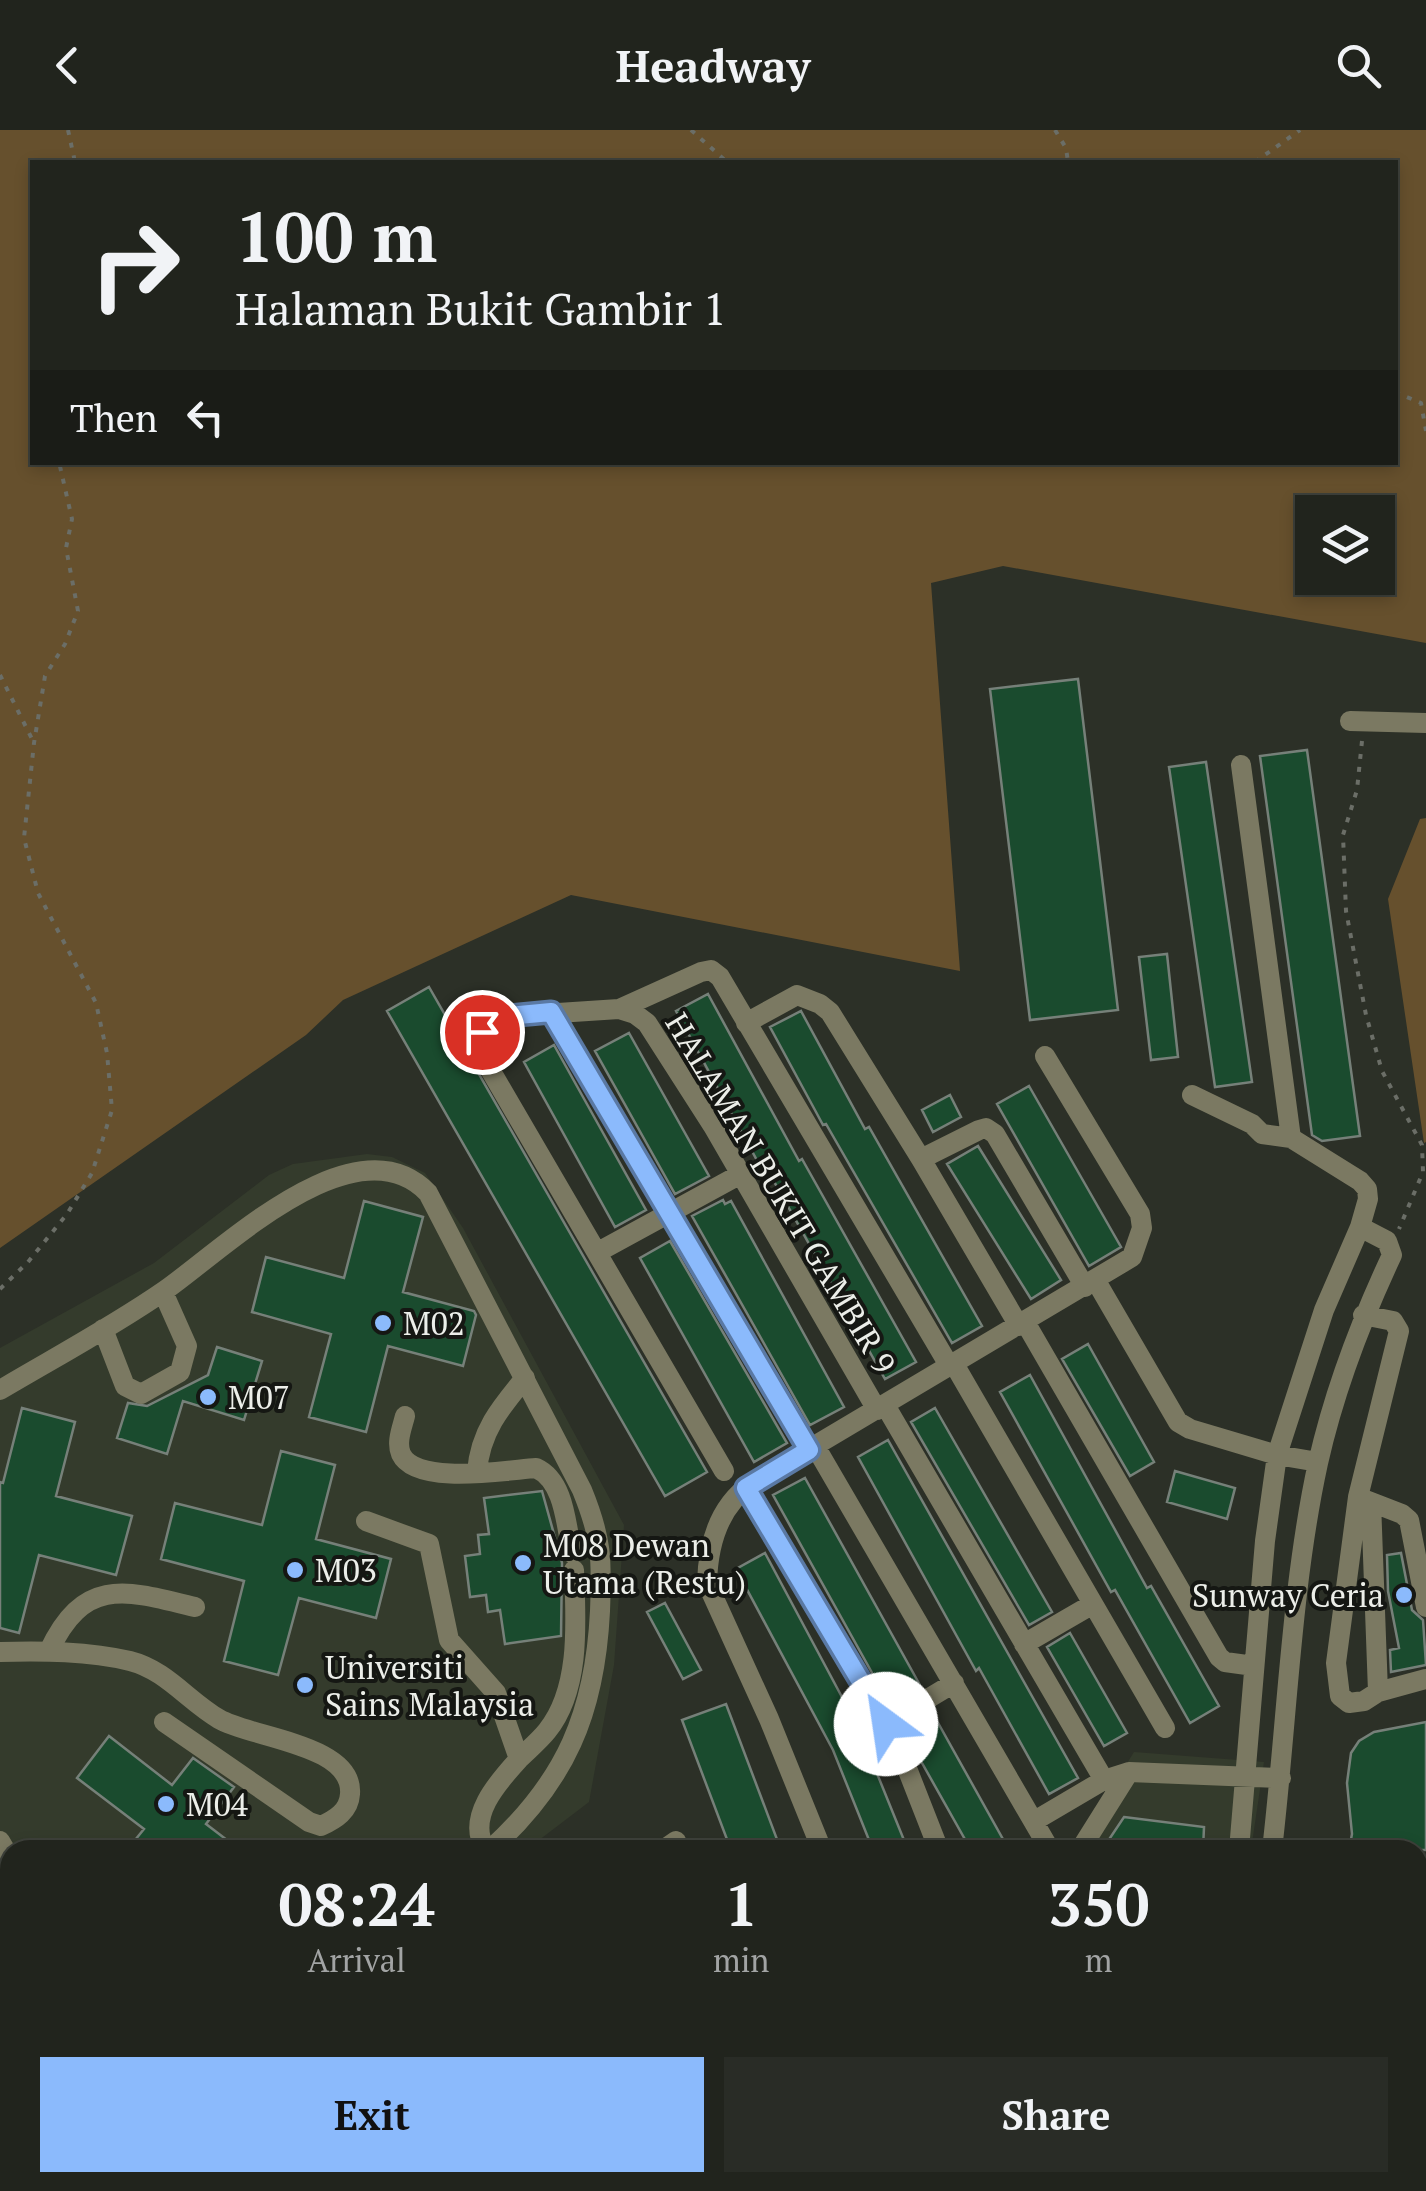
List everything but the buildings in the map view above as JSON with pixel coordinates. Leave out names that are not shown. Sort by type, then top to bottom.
[{"type":"street","points":[[1350,721],[1426,723]]},
{"type":"street","points":[[1241,765],[1290,1128]]},
{"type":"street","points":[[619,1010],[711,970],[720,977],[1165,1728]]},
{"type":"street","points":[[746,1023],[797,995],[830,1012],[1022,1324],[1219,1657],[1229,1663],[1254,1666]]},
{"type":"street","name":"HALAMAN BUKIT GAMBIR 9","points":[[724,1472],[481,1054],[482,1032],[497,1017],[619,1010],[636,1014],[647,1023],[1104,1780]]},
{"type":"street","points":[[551,1012],[1045,1840]]},
{"type":"street","points":[[818,1840],[770,1719],[708,1582],[714,1532],[727,1508],[746,1488],[1132,1257],[1142,1221],[1045,1056]]},
{"type":"street","points":[[1192,1095],[1252,1124],[1260,1118],[1290,1128],[1367,1189],[1368,1200],[1324,1310],[1278,1455],[1264,1542],[1240,1840]]},
{"type":"street","points":[[921,1159],[978,1130],[986,1128],[994,1134],[1178,1422],[1278,1455],[1318,1462]]},
{"type":"street","points":[[0,1390],[162,1292],[270,1212],[310,1188],[370,1171],[406,1175],[428,1193],[525,1378],[598,1529],[602,1553],[596,1670],[578,1734],[566,1758],[520,1822],[499,1840]]},
{"type":"street","points":[[598,1252],[741,1174]]},
{"type":"street","points":[[1273,1840],[1304,1551],[1318,1462],[1364,1315],[1392,1255],[1386,1241],[1360,1227]]},
{"type":"street","points":[[102,1328],[125,1386],[141,1394],[180,1372],[187,1346],[162,1292]]},
{"type":"street","points":[[1364,1315],[1392,1320],[1399,1331],[1364,1499],[1336,1663],[1340,1696],[1349,1703],[1426,1680]]},
{"type":"street","points":[[477,1472],[486,1430],[525,1378]]},
{"type":"street","points":[[405,1416],[398,1442],[407,1462],[438,1473],[536,1468],[548,1474],[558,1491],[573,1562],[574,1642],[562,1705],[548,1730],[489,1797],[478,1831],[483,1840]]},
{"type":"street","points":[[746,1488],[886,1724],[935,1840]]},
{"type":"street","points":[[1364,1499],[1409,1520],[1426,1607]]},
{"type":"street","points":[[1364,1499],[1371,1696]]},
{"type":"street","points":[[366,1521],[428,1544],[449,1640],[496,1693],[519,1759]]},
{"type":"street","points":[[49,1652],[71,1613],[100,1595],[140,1593],[195,1606]]},
{"type":"street","points":[[1024,1644],[1093,1604]]},
{"type":"street","points":[[0,1652],[49,1652],[132,1661],[166,1677],[217,1718],[240,1729],[319,1751],[345,1774],[350,1797],[344,1811],[322,1826],[309,1822],[164,1722]]},
{"type":"street","points":[[886,1724],[954,1683]]},
{"type":"street","points":[[1036,1820],[1104,1780],[1129,1772],[1281,1778]]},
{"type":"street","points":[[1086,1840],[1129,1772]]},
{"type":"path","points":[[68,130],[75,160]]},
{"type":"path","points":[[691,130],[725,160]]},
{"type":"path","points":[[1055,130],[1066,148],[1068,160]]},
{"type":"path","points":[[1258,160],[1300,130]]},
{"type":"path","points":[[1398,393],[1421,403],[1426,431]]},
{"type":"path","points":[[0,1289],[67,1214],[92,1172],[112,1110],[107,1053],[96,1002],[38,893],[24,838],[46,676],[78,611],[66,548],[72,519],[60,465]]},
{"type":"path","points":[[0,675],[34,743]]},
{"type":"path","points":[[1350,721],[1363,742],[1357,790],[1343,836],[1346,911],[1366,1015],[1382,1070],[1422,1145],[1423,1172],[1391,1247]]},
{"type":"shaded area","points":[[0,130],[1426,130],[1426,643],[1003,566],[931,583],[960,971],[571,895],[343,1000],[306,1035],[0,1248]]},
{"type":"shaded area","points":[[1426,818],[1424,1143],[1388,899],[1420,819]]},
{"type":"shaded area","name":"Universiti Sains Malaysia","points":[[367,1154],[392,1157],[425,1173],[463,1228],[624,1525],[614,1665],[589,1802],[539,1840],[0,1840],[0,1348],[154,1263],[269,1175],[293,1164]]},
{"type":"shaded area","points":[[1134,1752],[1264,1762],[1252,1840],[1079,1840]]},
{"type":"place","name":"M02","points":[[383,1323]]},
{"type":"place","name":"M07","points":[[208,1397]]},
{"type":"place","name":"M08 Dewan Utama (Restu)","points":[[523,1563]]},
{"type":"place","name":"M03","points":[[295,1570]]},
{"type":"place","name":"Sunway Ceria","points":[[1404,1595]]},
{"type":"place","name":"Universiti Sains Malaysia","points":[[305,1685]]},
{"type":"place","name":"M04","points":[[166,1804]]},
{"type":"route","points":[[482,1032],[497,1017],[551,1012],[809,1450],[746,1488],[886,1724]]}]
